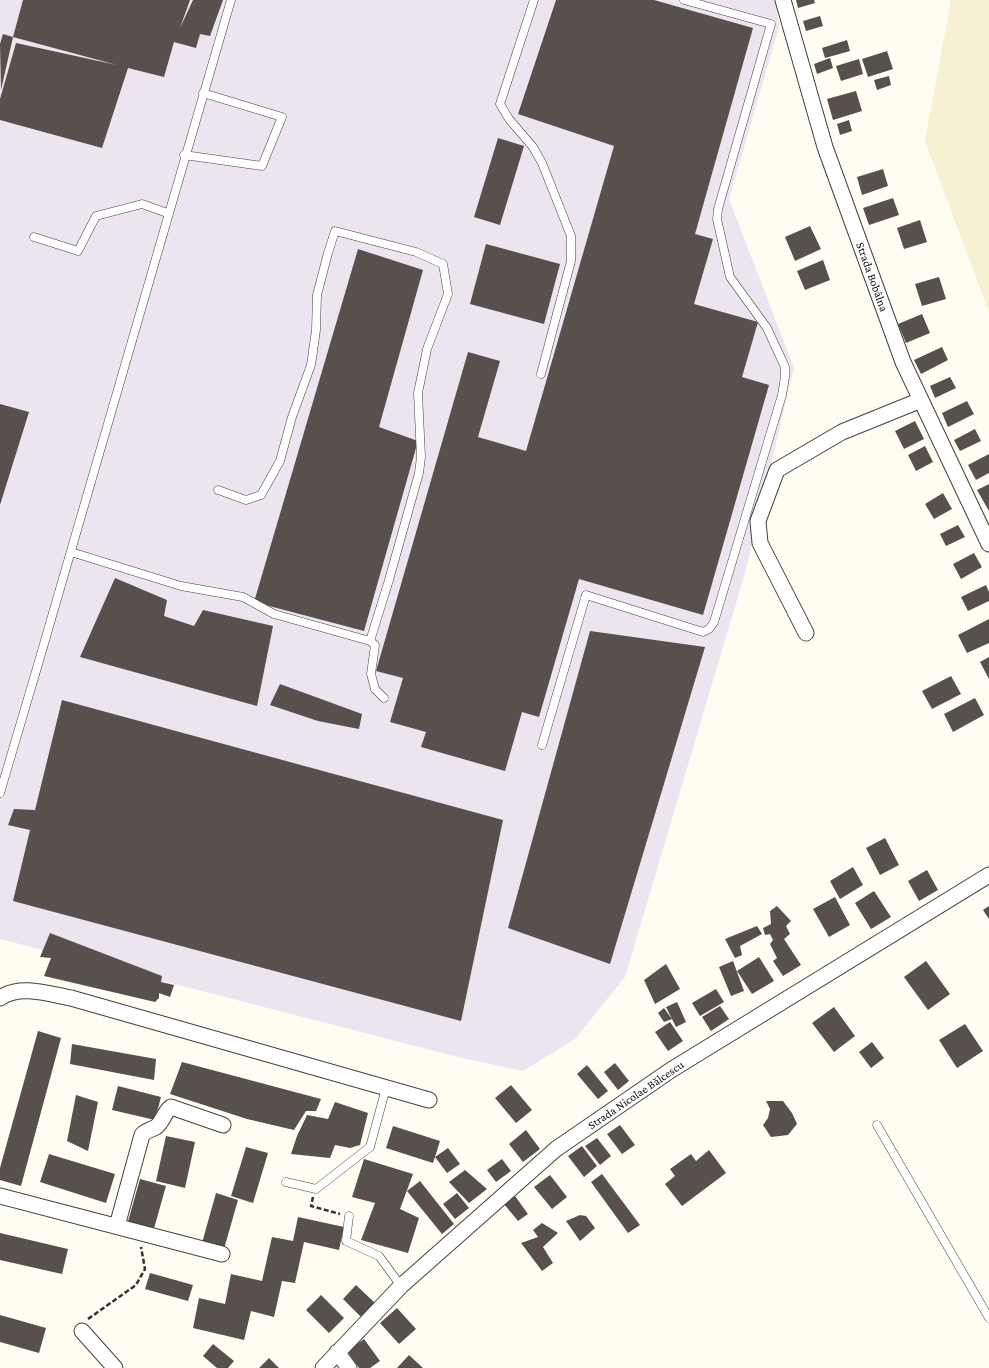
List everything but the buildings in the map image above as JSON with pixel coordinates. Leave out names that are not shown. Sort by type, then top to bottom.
[{"type":"street","name":"Strada Bobâlna","points":[[783,0],[824,147],[903,362],[989,544]]},
{"type":"street","points":[[806,633],[760,543],[758,521],[777,470],[842,432],[921,400]]},
{"type":"street","name":"Strada Nicolae Bălcescu","points":[[323,1368],[401,1286],[556,1149],[671,1070],[989,875]]},
{"type":"street","points":[[0,998],[6,994],[26,990],[71,998],[430,1100]]},
{"type":"street","points":[[117,1226],[142,1135],[156,1127],[167,1110],[171,1108],[223,1125]]},
{"type":"street","points":[[0,1196],[222,1254]]},
{"type":"street","points":[[82,1331],[115,1368]]},
{"type":"street","points":[[337,1352],[349,1368]]},
{"type":"lane","points":[[0,793],[184,155],[231,0]]},
{"type":"lane","points":[[534,0],[500,104],[509,119],[533,147],[542,163],[571,236],[571,260],[540,374]]},
{"type":"lane","points":[[542,744],[586,595],[703,632],[709,629],[714,622],[784,386],[785,367],[767,328],[730,277],[718,219],[718,209],[770,24],[684,0]]},
{"type":"lane","points":[[184,155],[262,166],[282,117],[203,93]]},
{"type":"lane","points":[[34,237],[78,251],[96,216],[142,204],[167,214]]},
{"type":"lane","points":[[218,490],[246,500],[261,495],[280,461],[292,417],[311,365],[316,330],[317,295],[335,231],[416,252],[443,264],[448,294],[427,349],[418,393],[421,456],[419,472],[370,641]]},
{"type":"lane","points":[[70,552],[181,586],[243,597],[274,614],[370,641],[375,644],[371,674],[375,689],[384,698]]},
{"type":"lane","points":[[286,1182],[316,1189],[370,1147],[386,1088]]},
{"type":"lane","points":[[876,1125],[989,1318]]},
{"type":"lane","points":[[349,1216],[346,1242],[379,1256],[401,1286]]},
{"type":"path","points":[[316,1189],[311,1206],[349,1216]]},
{"type":"path","points":[[82,1331],[84,1322],[136,1285],[144,1269],[136,1231]]},
{"type":"shaded area","points":[[0,0],[776,0],[779,27],[729,199],[794,368],[745,573],[625,977],[575,1039],[523,1071],[458,1057],[0,939]]},
{"type":"shaded area","points":[[951,0],[989,0],[989,312],[925,141]]}]
